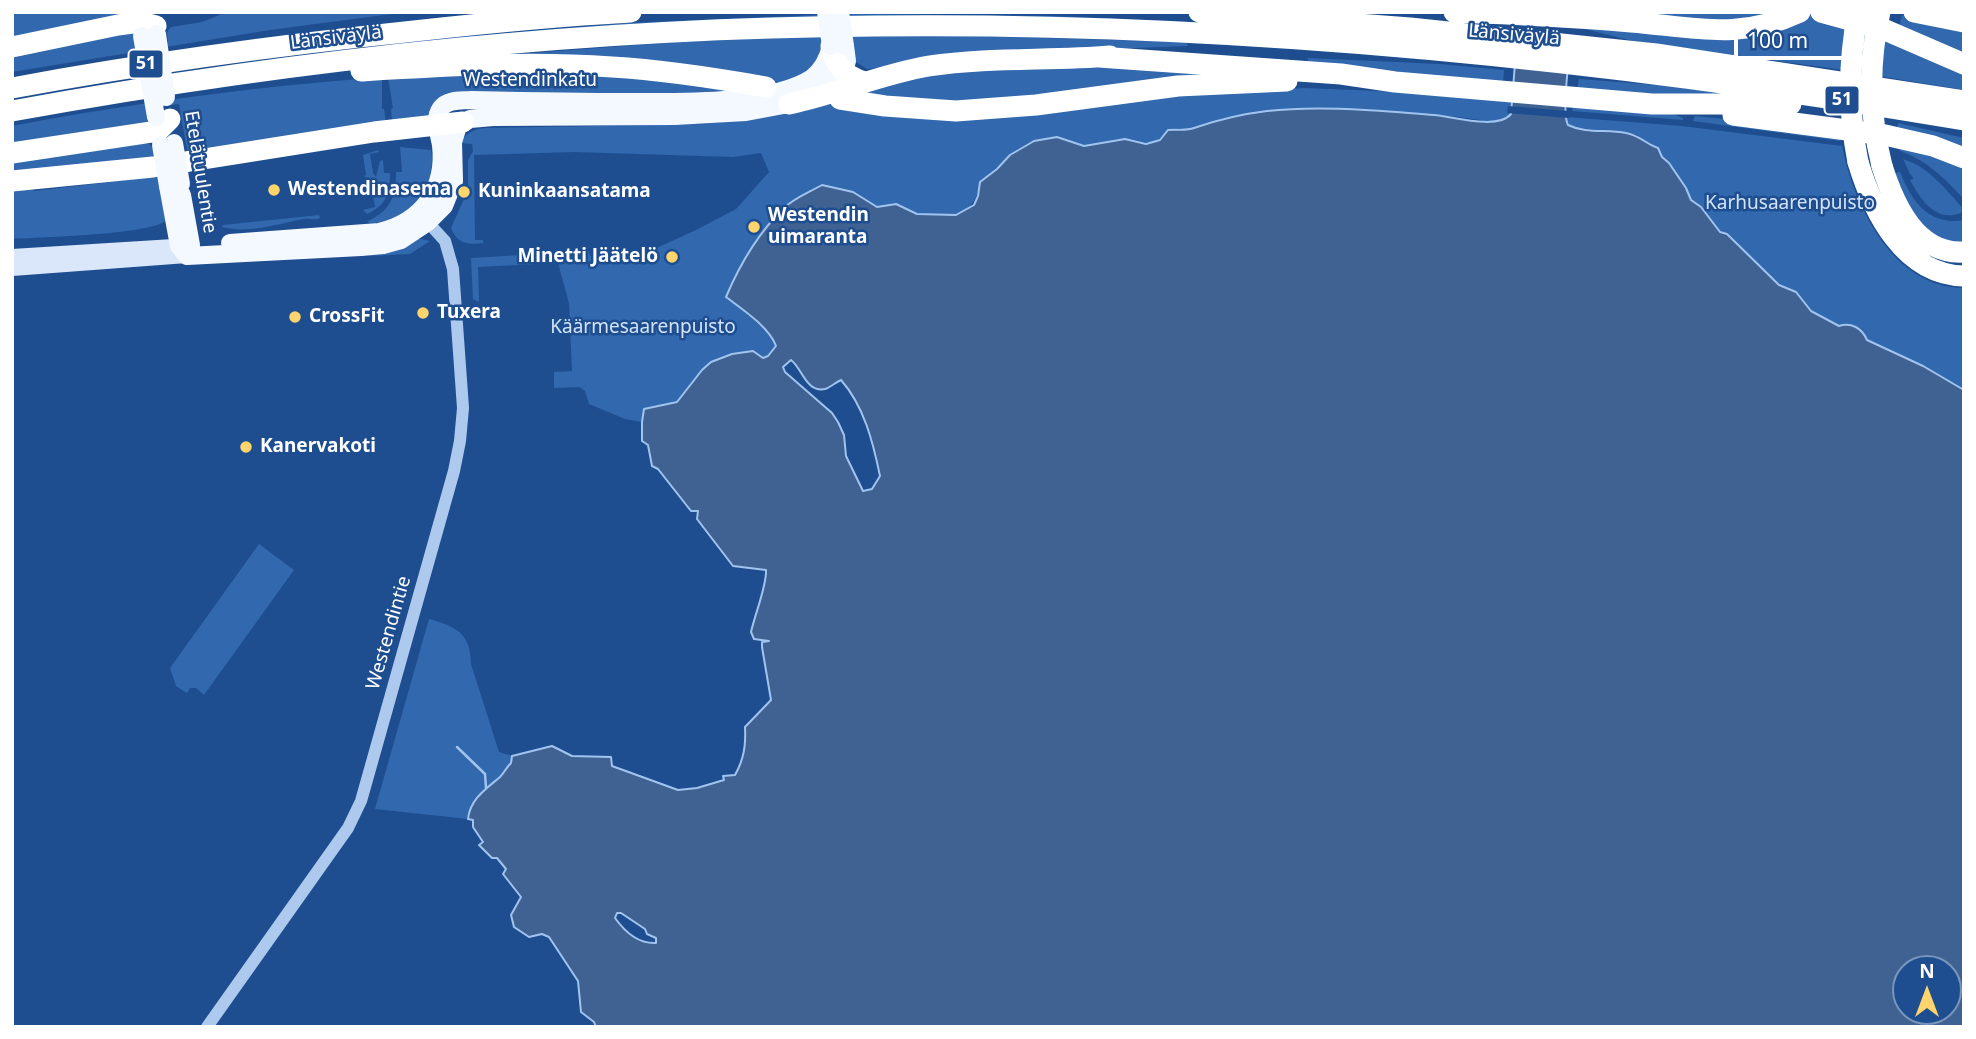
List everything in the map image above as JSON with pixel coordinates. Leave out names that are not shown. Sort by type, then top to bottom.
[{"type":"highway","points":[[280,45],[329,28],[454,12]]},
{"type":"highway","name":"Länsiväylä","points":[[12,88],[128,67],[280,45],[495,22],[631,12]]},
{"type":"highway","name":"Länsiväylä","points":[[1199,12],[1512,48],[1808,75],[1964,101]]},
{"type":"highway","points":[[1454,12],[1586,15],[1716,30],[1747,30],[1800,12]]},
{"type":"highway","points":[[1821,12],[1883,29],[1964,64]]},
{"type":"highway","points":[[1858,12],[1850,59],[1850,91],[1858,162],[1875,208],[1901,245],[1932,269],[1945,274],[1964,276]]},
{"type":"highway","points":[[1880,12],[1873,49],[1871,83],[1873,119],[1882,166],[1897,207],[1918,234],[1939,249],[1950,253],[1964,252]]},
{"type":"highway","points":[[1914,12],[1964,22]]},
{"type":"highway","points":[[12,47],[148,24]]},
{"type":"highway","name":"Länsiväylä","points":[[12,111],[126,90],[244,73],[407,52],[577,38],[873,26],[1045,27],[1512,48]]},
{"type":"highway","points":[[838,46],[834,58],[843,72],[864,82]]},
{"type":"highway","points":[[789,104],[908,71],[957,63],[1211,51],[1512,48]]},
{"type":"highway","name":"Länsiväylä","points":[[1576,54],[1757,88],[1964,120]]},
{"type":"highway","points":[[1099,57],[1341,74],[1395,82],[1652,104],[1752,103],[1831,106],[1916,121],[1964,133]]},
{"type":"highway","points":[[244,73],[295,75],[479,64],[556,64],[690,74],[766,87]]},
{"type":"highway","points":[[840,99],[885,106],[956,111],[1036,105],[1191,86],[1295,81],[1395,82]]},
{"type":"highway","points":[[1652,104],[1885,135],[1933,146],[1964,158]]},
{"type":"highway","points":[[12,181],[167,165],[374,132],[463,122]]},
{"type":"highway","points":[[12,153],[165,128]]},
{"type":"main road","points":[[826,12],[838,46]]},
{"type":"main road","points":[[838,46],[840,12]]},
{"type":"main road","name":"Etelätuulentie","points":[[148,24],[186,249]]},
{"type":"main road","name":"Westendinkatu","points":[[437,125],[440,110],[453,101],[692,102],[773,92],[799,84],[815,75],[838,46]]},
{"type":"main road","name":"Westendinkatu","points":[[463,122],[477,117],[715,115],[789,104],[843,72]]},
{"type":"main road","points":[[423,218],[444,206],[450,194],[454,172],[453,137],[463,122]]},
{"type":"main road","points":[[12,257],[186,249],[383,245],[408,236],[423,218],[434,194],[441,175],[441,148],[437,125]]},
{"type":"main road","points":[[12,269],[186,249]]},
{"type":"street","name":"Westendintie","points":[[207,1027],[353,819],[366,790],[419,600],[458,453],[463,408],[453,269],[444,242],[423,218]]},
{"type":"green space","points":[[19,12],[125,12],[120,16],[12,41],[12,15]]},
{"type":"green space","points":[[227,12],[407,12],[270,30],[12,72],[12,52],[132,29],[139,48],[168,43],[167,32],[171,27],[202,22]]},
{"type":"green space","points":[[1640,12],[1797,12],[1838,21],[1964,68],[1964,90],[1633,41],[1585,29],[1746,21],[1692,19]]},
{"type":"green space","points":[[846,14],[1054,16],[1235,24],[846,18]]},
{"type":"green space","points":[[818,15],[819,19],[387,47],[386,43],[627,23]]},
{"type":"green space","points":[[1902,15],[1964,27],[1964,57],[1899,28]]},
{"type":"green space","points":[[821,36],[821,54],[806,75],[780,83],[720,73],[452,59],[676,42]]},
{"type":"green space","points":[[982,36],[1186,42],[1188,46],[1111,49],[867,69],[853,60],[849,38]]},
{"type":"green space","points":[[1308,58],[1504,70],[1503,84],[1308,65]]},
{"type":"green space","points":[[1025,66],[1193,69],[1193,79],[966,106],[850,95],[908,78]]},
{"type":"green space","points":[[569,70],[672,77],[753,89],[663,97],[456,95],[438,101],[430,117],[425,120],[155,163],[12,176],[12,157],[59,153],[128,141],[149,144],[156,150],[158,160],[188,155],[179,104],[150,108],[151,120],[143,124],[12,147],[12,126],[150,103],[289,85],[429,74]],"holes":[[[388,78],[393,108],[392,121],[386,123],[382,109],[382,79]]]},
{"type":"green space","points":[[1579,79],[1658,85],[1767,99],[1577,90]]},
{"type":"green space","name":"Käärmesaarenpuisto","points":[[1306,88],[1428,93],[1512,101],[1511,114],[1507,120],[1495,122],[1342,109],[1300,109],[1225,118],[1191,130],[1168,130],[1152,142],[1124,139],[1086,146],[1054,139],[1038,140],[1022,147],[981,181],[978,193],[967,209],[951,216],[919,214],[896,204],[877,207],[853,192],[822,185],[792,201],[766,228],[750,249],[726,296],[773,337],[776,346],[768,357],[763,358],[753,351],[702,370],[677,402],[644,409],[642,422],[625,419],[589,404],[585,391],[580,387],[554,388],[554,372],[572,371],[569,303],[558,263],[478,267],[479,302],[473,299],[471,258],[589,251],[590,256],[637,257],[736,209],[769,172],[761,153],[733,157],[575,152],[474,155],[475,240],[483,240],[483,243],[464,242],[451,228],[468,190],[468,160],[473,151],[472,144],[461,143],[468,134],[481,129],[701,124],[747,120],[828,103],[862,109]]},
{"type":"green space","points":[[1573,106],[1673,114],[1683,120],[1572,111]]},
{"type":"green space","points":[[1695,116],[1746,121],[1902,145],[1964,168],[1964,199],[1935,171],[1900,151],[1898,146],[1842,137],[1840,141],[1693,121]]},
{"type":"green space","name":"Karhusaarenpuisto","points":[[1566,117],[1682,126],[1842,146],[1856,194],[1867,217],[1897,259],[1917,274],[1939,284],[1964,288],[1964,390],[1923,366],[1867,340],[1864,333],[1839,326],[1811,310],[1796,292],[1779,285],[1727,234],[1720,232],[1701,207],[1691,200],[1686,188],[1657,148],[1637,135],[1575,128],[1568,125]]},
{"type":"green space","points":[[1898,123],[1964,138],[1964,152],[1897,128]]},
{"type":"green space","points":[[400,147],[431,150],[430,177],[417,201],[407,210],[383,222],[369,223],[368,221],[391,202],[396,172],[402,172]]},
{"type":"green space","points":[[378,150],[379,152],[370,154],[373,173],[376,177],[380,161],[383,160],[384,173],[390,173],[389,187],[386,198],[379,207],[367,214],[363,210],[375,207],[371,183],[364,176],[363,155]]},
{"type":"green space","points":[[1903,159],[1921,167],[1936,179],[1963,208],[1961,213],[1944,215],[1930,207],[1910,180],[1913,177]]},
{"type":"green space","points":[[1900,172],[1916,202],[1931,215],[1951,221],[1964,220],[1964,243],[1950,243],[1928,231],[1911,210],[1892,174]]},
{"type":"green space","points":[[159,176],[166,221],[154,226],[116,232],[12,239],[12,189],[30,188],[34,191]]},
{"type":"green space","points":[[319,215],[318,219],[304,219],[253,229],[222,227],[223,225]]},
{"type":"green space","points":[[416,238],[430,241],[410,254],[368,256]]},
{"type":"green space","points":[[259,544],[294,570],[204,695],[196,688],[190,688],[187,693],[176,686],[170,668]]},
{"type":"green space","points":[[429,619],[454,628],[465,638],[499,752],[512,756],[511,763],[476,801],[468,819],[375,809]]},
{"type":"shaded area","points":[[1519,12],[1575,12],[1565,104],[1568,125],[1631,134],[1658,148],[1686,188],[1691,200],[1701,207],[1720,232],[1727,234],[1779,285],[1796,292],[1811,311],[1839,326],[1856,327],[1867,340],[1923,366],[1964,390],[1964,1027],[596,1027],[594,1022],[581,1012],[578,981],[549,937],[542,934],[529,937],[514,927],[511,915],[521,897],[503,874],[506,869],[497,858],[492,858],[479,845],[483,842],[473,827],[473,820],[468,819],[469,812],[480,795],[511,763],[512,756],[552,746],[572,756],[611,757],[612,766],[678,790],[697,788],[724,780],[723,776],[735,775],[744,752],[745,727],[771,700],[762,647],[762,642],[769,641],[754,639],[751,632],[766,570],[733,566],[697,519],[698,511],[691,511],[658,469],[652,466],[648,445],[642,441],[642,422],[644,409],[677,402],[711,362],[732,354],[753,351],[763,358],[776,346],[761,325],[726,297],[750,249],[784,208],[822,185],[853,192],[877,207],[896,204],[917,214],[956,215],[974,205],[980,182],[1010,155],[1034,141],[1057,137],[1084,146],[1125,139],[1146,144],[1160,140],[1168,130],[1191,129],[1267,111],[1371,110],[1486,122],[1505,119],[1511,114]],"holes":[[[791,360],[813,387],[825,389],[841,380],[856,401],[871,438],[880,476],[872,489],[863,491],[846,456],[844,435],[832,413],[785,372],[783,367]],[[617,913],[645,929],[647,934],[656,938],[656,943],[632,936],[615,918]]]},
{"type":"pier","points":[[1515,24],[1576,28],[1574,52],[1513,46]]},
{"type":"pier","points":[[1508,106],[1569,111],[1569,118],[1507,113]]},
{"type":"waterway","points":[[457,747],[485,774],[486,788]]},
{"type":"place","name":"Westendinasema","points":[[274,190]]},
{"type":"place","name":"Kuninkaansatama","points":[[464,192]]},
{"type":"place","name":"Westendin uimaranta","points":[[754,227]]},
{"type":"place","name":"Minetti Jäätelö","points":[[672,257]]},
{"type":"place","name":"Tuxera","points":[[423,313]]},
{"type":"place","name":"CrossFit","points":[[295,317]]},
{"type":"place","name":"Kanervakoti","points":[[246,447]]}]
